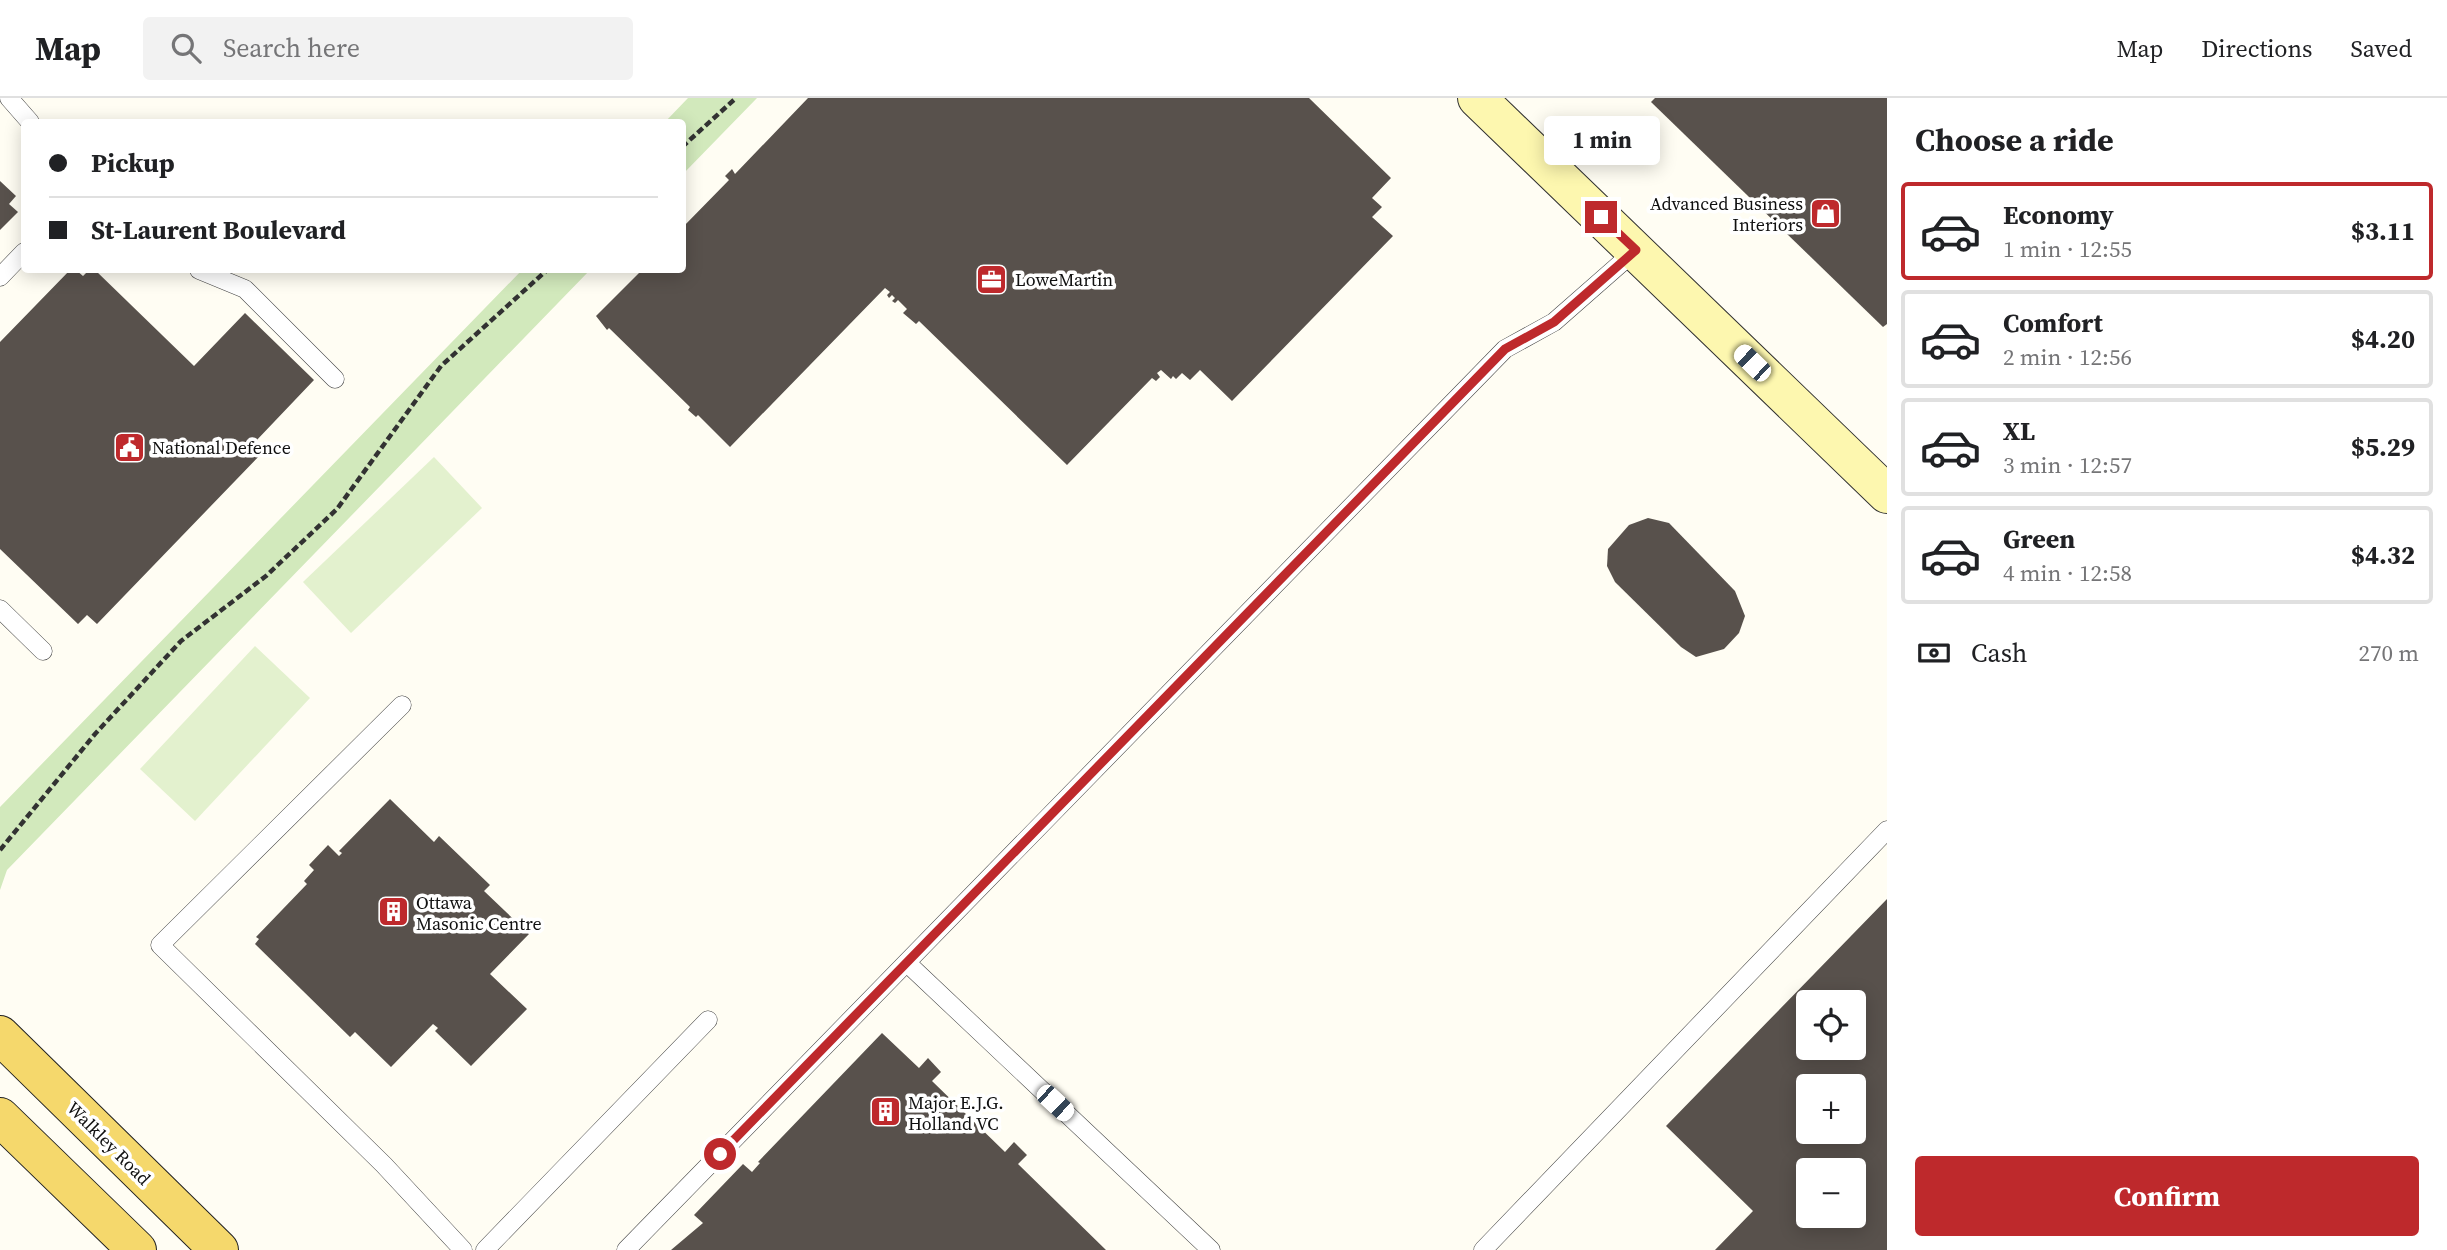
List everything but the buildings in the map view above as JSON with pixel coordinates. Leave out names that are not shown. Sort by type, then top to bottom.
[{"type":"main road","name":"Walkley Road","points":[[0,1035],[219,1250]]},
{"type":"main road","points":[[0,1117],[137,1250]]},
{"type":"street","points":[[1478,98],[1887,494]]},
{"type":"lane","points":[[9,98],[27,119]]},
{"type":"lane","points":[[626,1250],[1505,349],[1554,322],[1636,250]]},
{"type":"lane","points":[[0,277],[21,255]]},
{"type":"lane","points":[[206,273],[245,289],[335,379]]},
{"type":"lane","points":[[0,609],[43,651]]},
{"type":"lane","points":[[402,705],[160,944],[384,1166],[463,1250]]},
{"type":"lane","points":[[1483,1250],[1887,830]]},
{"type":"lane","points":[[907,963],[1211,1250]]},
{"type":"lane","points":[[485,1250],[708,1020]]},
{"type":"path","points":[[686,143],[736,98]]},
{"type":"path","points":[[0,850],[95,734],[181,640],[266,576],[337,509],[441,366],[544,273]]},
{"type":"green space","points":[[688,98],[757,98],[686,171],[686,119],[668,119]]},
{"type":"green space","points":[[519,273],[587,273],[7,870],[0,890],[0,807]]},
{"type":"green space","points":[[434,457],[482,508],[351,633],[303,582]]},
{"type":"green space","points":[[255,646],[310,698],[195,821],[140,769]]},
{"type":"place","name":"Advanced Business Interiors","points":[[1826,213]]},
{"type":"place","name":"LoweMartin","points":[[992,279]]},
{"type":"place","name":"National Defence","points":[[129,447]]},
{"type":"place","name":"Ottawa Masonic Centre","points":[[393,912]]},
{"type":"place","name":"Major E.J.G. Holland VC","points":[[885,1112]]},
{"type":"route","points":[[720,1154],[1505,349],[1554,322],[1636,250],[1601,217]]}]
